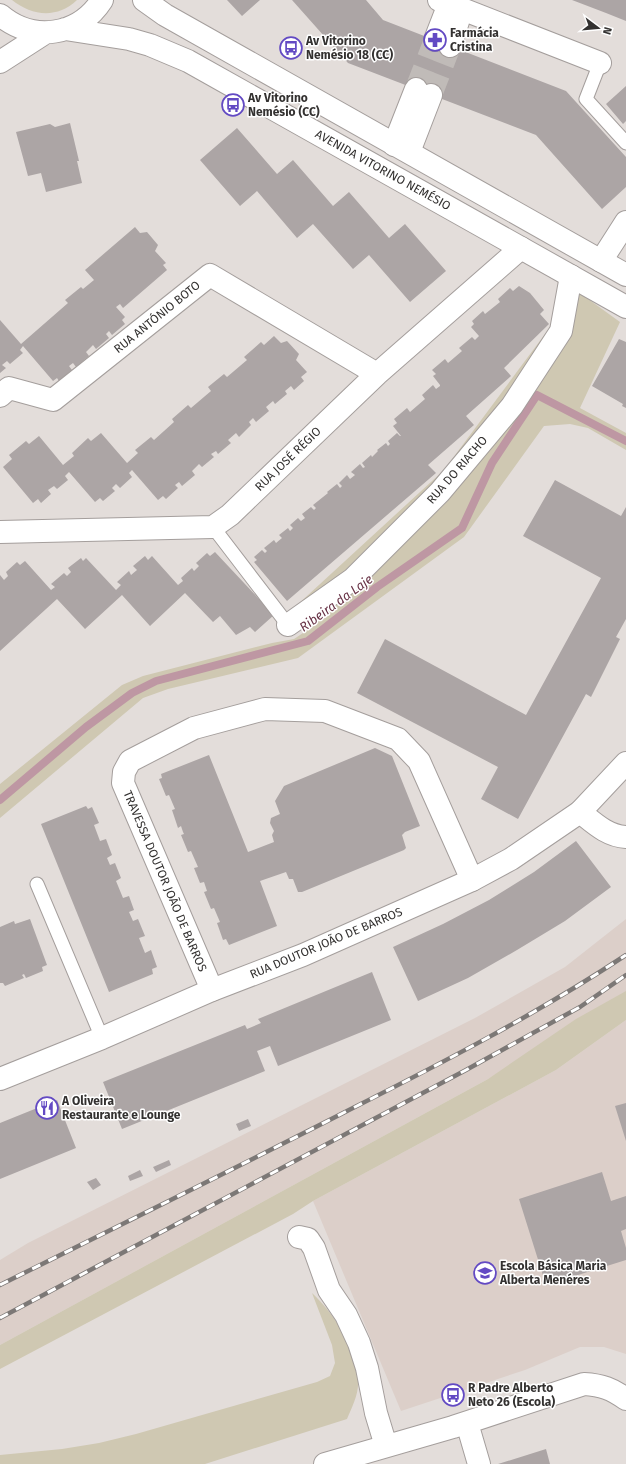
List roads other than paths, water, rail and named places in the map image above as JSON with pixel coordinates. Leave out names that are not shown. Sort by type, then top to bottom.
[{"type":"street","points":[[0,62],[55,31],[82,21],[102,0]]},
{"type":"street","points":[[144,0],[165,15],[626,275]]},
{"type":"street","points":[[443,43],[454,3],[600,62]]},
{"type":"street","name":"AVENIDA VITORINO NEMÉSIO","points":[[0,15],[9,23],[26,31],[55,31],[129,39],[188,60],[626,308]]},
{"type":"street","points":[[402,149],[424,92]]},
{"type":"street","points":[[601,261],[626,222]]},
{"type":"street","name":"RUA JOSÉ RÉGIO","points":[[213,528],[230,515],[377,374],[521,248]]},
{"type":"street","name":"RUA ANTÓNIO BOTO","points":[[0,396],[9,388],[53,400],[210,275],[377,374]]},
{"type":"street","name":"RUA DO RIACHO","points":[[288,625],[353,579],[440,492],[512,406],[561,331],[571,276]]},
{"type":"street","points":[[0,532],[213,528]]},
{"type":"street","name":"TRAVESSA DOUTOR JOÃO DE BARROS","points":[[212,990],[124,783],[124,772],[130,761],[194,728],[265,708],[325,711],[398,739],[419,761],[472,880]]},
{"type":"street","name":"RUA DOUTOR JOÃO DE BARROS","points":[[0,1080],[212,990],[303,955],[472,880],[511,859],[580,812],[626,763]]},
{"type":"street","points":[[580,812],[604,830],[619,837],[626,837]]},
{"type":"street","points":[[299,1237],[308,1239],[314,1248],[329,1290],[346,1315],[359,1343],[367,1368],[376,1413],[386,1446]]},
{"type":"street","points":[[325,1464],[466,1423],[584,1384],[596,1385],[613,1390],[626,1399]]},
{"type":"street","points":[[466,1423],[479,1464]]},
{"type":"lane","points":[[600,62],[586,99],[626,143]]},
{"type":"lane","points":[[213,528],[288,625]]},
{"type":"lane","points":[[37,884],[102,1038]]},
{"type":"waterway","name":"Ribeira da Laje","points":[[0,800],[86,727],[132,693],[156,681],[308,641],[377,587],[462,528],[492,463],[537,395],[626,441]]},
{"type":"tunnel","points":[[416,89],[435,40]]},
{"type":"tunnel","points":[[431,95],[450,46]]},
{"type":"railway","points":[[0,1285],[261,1155],[454,1056],[524,1018],[626,955]]},
{"type":"railway","points":[[0,1318],[466,1070],[580,1007],[626,975]]},
{"type":"place","name":"Farmácia Cristina","points":[[435,40]]},
{"type":"place","name":"Av Vitorino Nemésio 18 (CC)","points":[[291,48]]},
{"type":"place","name":"Av Vitorino Nemésio (CC)","points":[[233,105]]},
{"type":"place","name":"A Oliveira Restaurante e Lounge","points":[[47,1108]]},
{"type":"place","name":"Escola Básica Maria Alberta Menéres","points":[[485,1273]]},
{"type":"place","name":"R Padre Alberto Neto 26 (Escola)","points":[[453,1395]]}]
